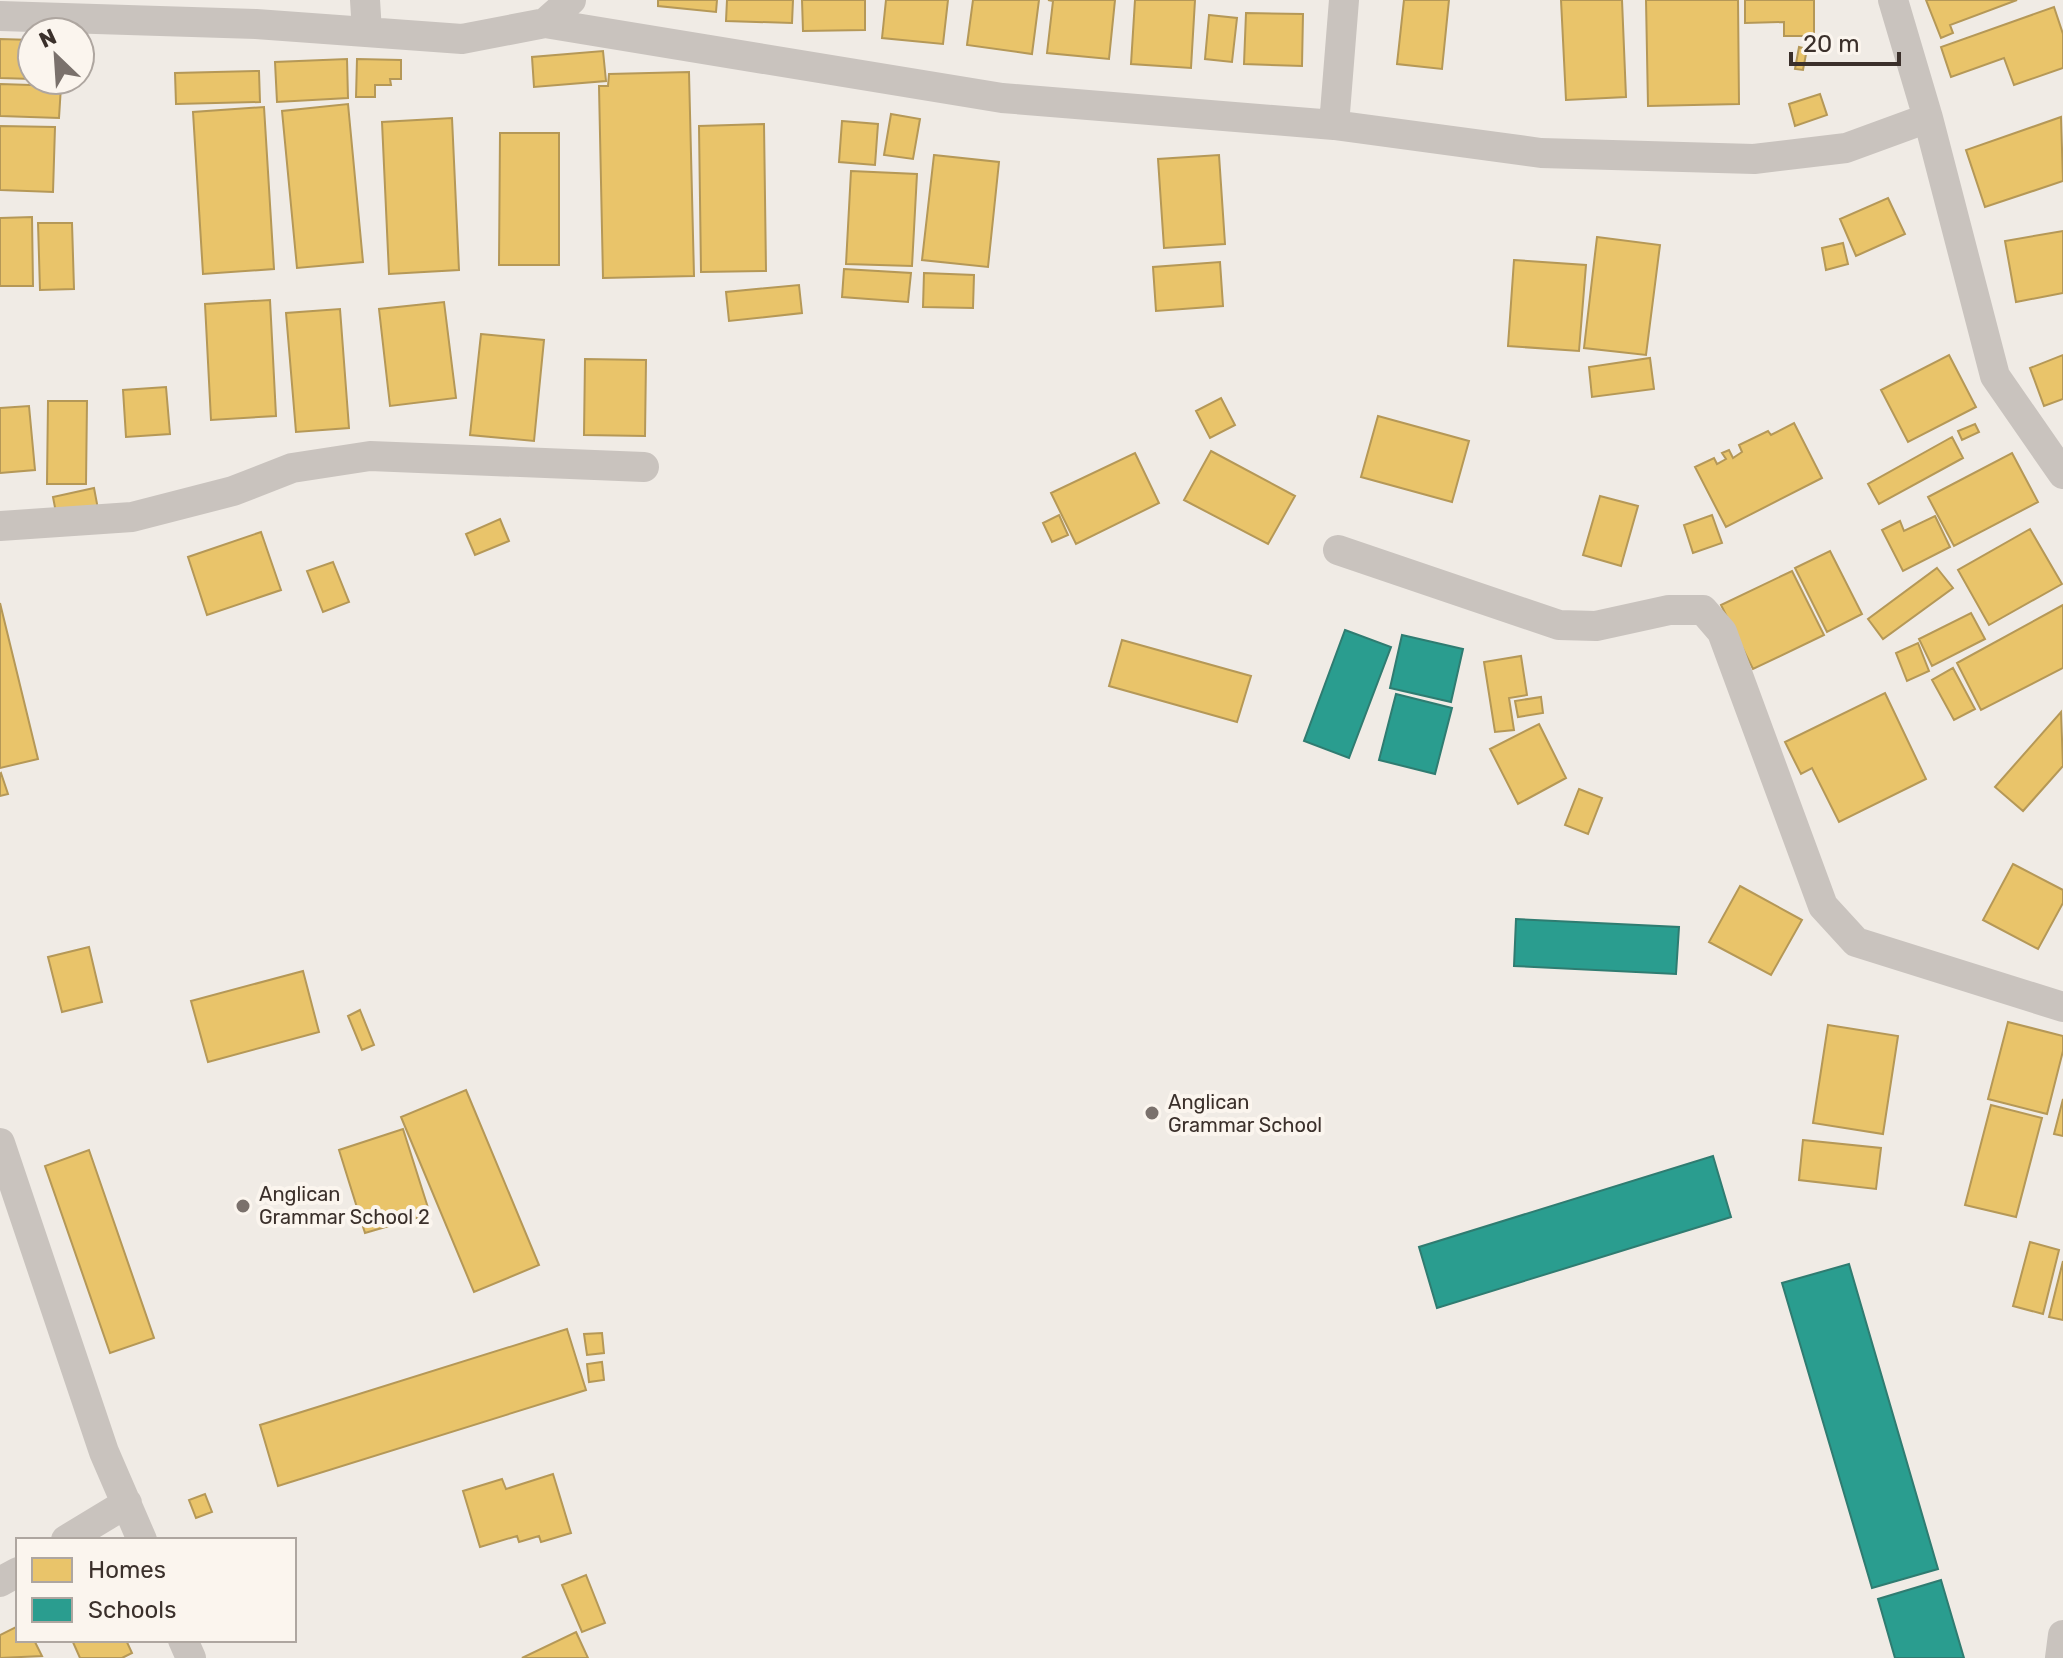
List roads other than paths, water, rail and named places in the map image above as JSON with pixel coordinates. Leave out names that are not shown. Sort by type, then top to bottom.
[{"type":"street","points":[[365,0],[367,32]]},
{"type":"street","points":[[545,23],[571,0]]},
{"type":"street","points":[[1334,125],[1344,0]]},
{"type":"street","points":[[1893,0],[1928,118],[1995,376],[2063,474]]},
{"type":"street","points":[[0,16],[256,24],[462,39],[545,23],[1002,98],[1334,125],[1541,153],[1754,159],[1846,148],[1928,118]]},
{"type":"street","points":[[0,526],[132,517],[233,491],[292,468],[370,456],[644,467]]},
{"type":"street","points":[[1338,550],[1559,625],[1596,626],[1669,610],[1703,610],[1722,632],[1823,906],[1831,915],[1856,942],[2063,1007]]},
{"type":"street","points":[[0,1143],[104,1452],[141,1538]]},
{"type":"street","points":[[69,1538],[127,1503]]},
{"type":"street","points":[[2060,1658],[2063,1635]]},
{"type":"place","name":"Anglican Grammar School","points":[[1152,1113]]},
{"type":"place","name":"Anglican Grammar School 2","points":[[243,1206]]}]
